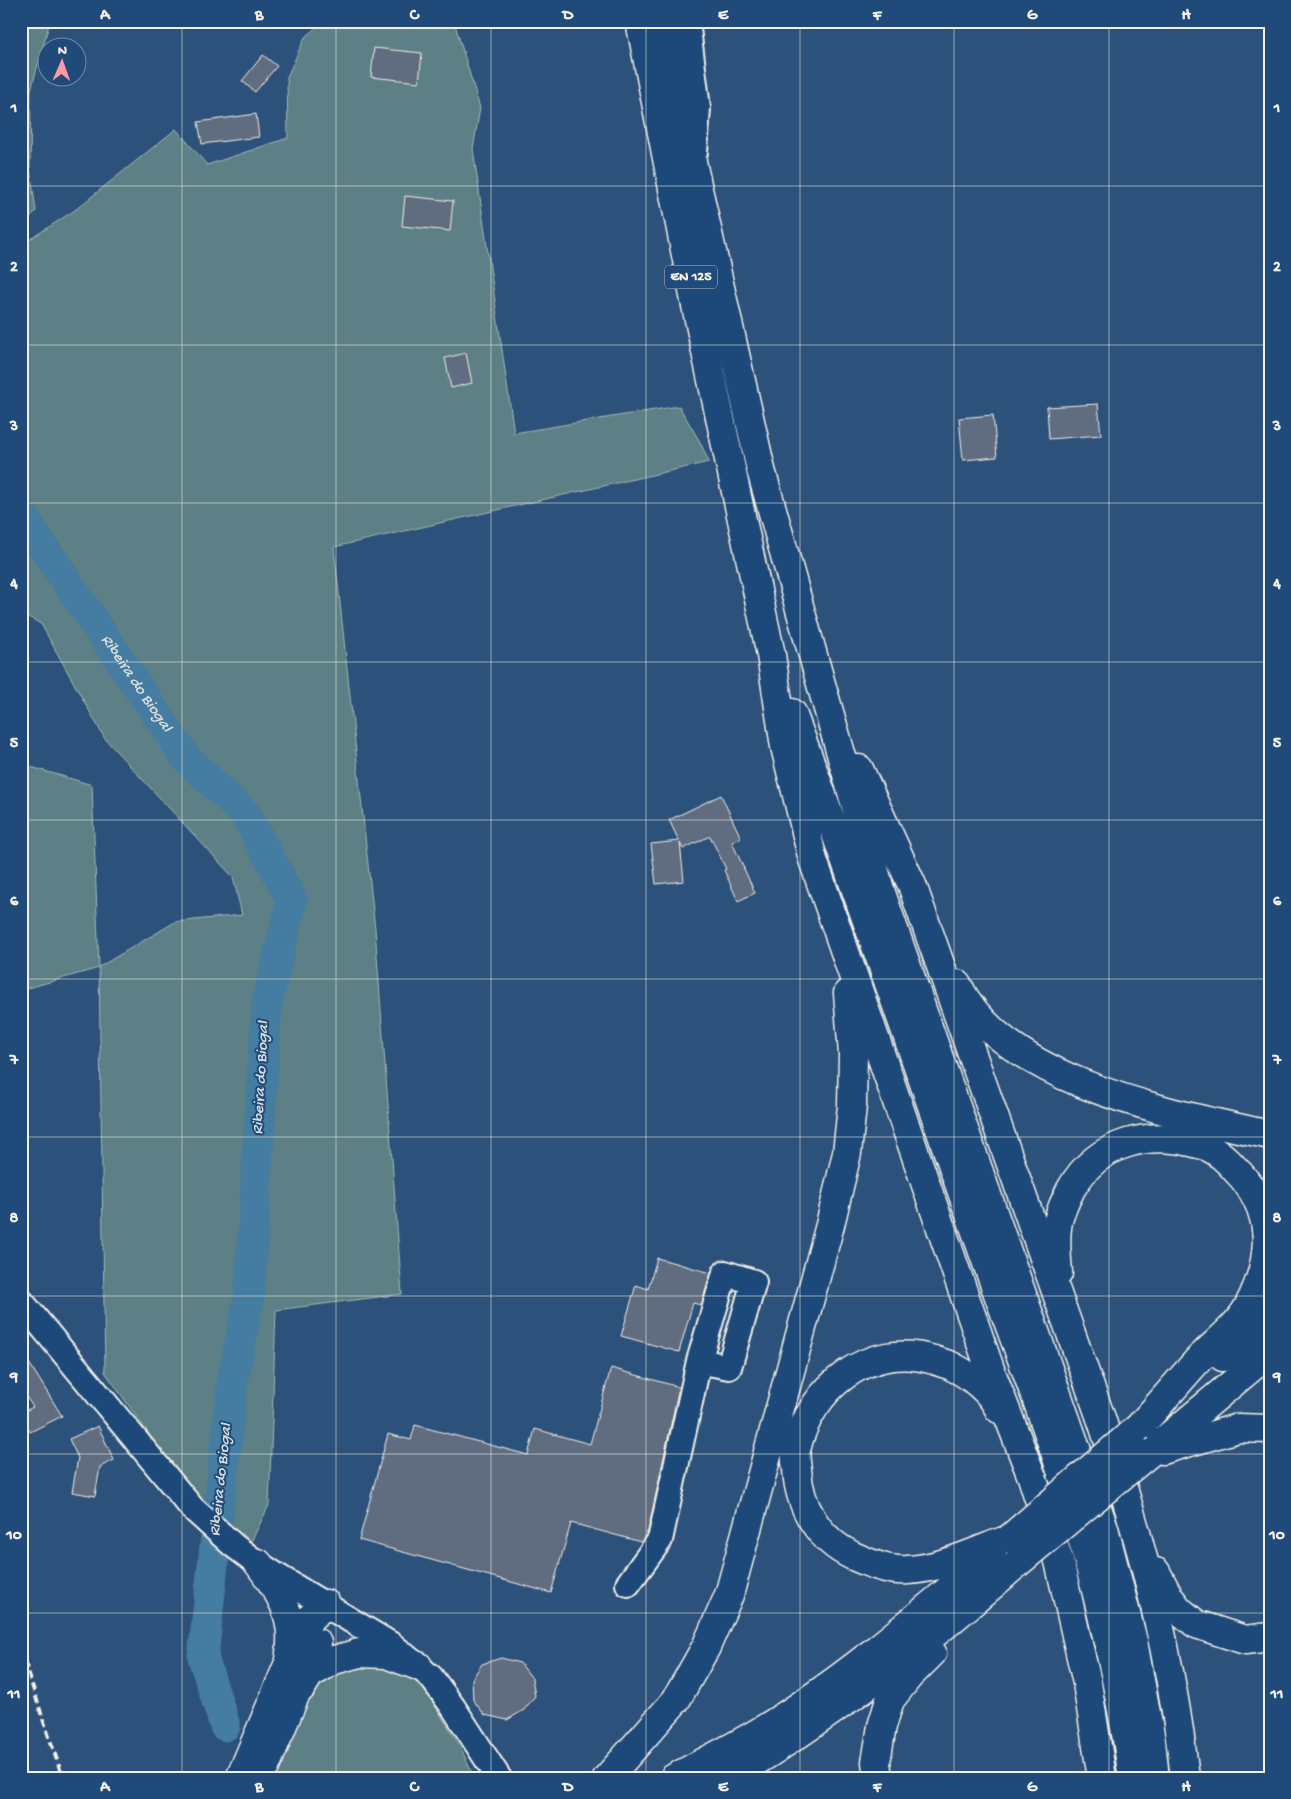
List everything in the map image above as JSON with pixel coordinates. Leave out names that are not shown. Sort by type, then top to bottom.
[{"type":"main road","name":"EN 125","points":[[640,21],[695,301],[771,655]]},
{"type":"main road","name":"EN 125","points":[[663,21],[694,171],[761,470],[821,684]]},
{"type":"main road","points":[[771,655],[786,747],[813,860],[991,1372],[1032,1477],[1059,1562],[1087,1683],[1102,1778]]},
{"type":"main road","points":[[771,655],[842,847],[995,1286],[1057,1456],[1084,1544],[1106,1628],[1124,1719],[1133,1778]]},
{"type":"main road","points":[[821,684],[940,951],[961,993],[987,1027],[1026,1055],[1070,1080],[1122,1099],[1270,1135]]},
{"type":"main road","points":[[821,684],[881,893],[1104,1528],[1133,1641],[1151,1741],[1155,1778]]},
{"type":"main road","points":[[912,885],[1069,1326],[1130,1505],[1157,1575],[1169,1597],[1179,1610],[1196,1624],[1245,1640],[1270,1637]]},
{"type":"main road","points":[[607,1778],[676,1700],[706,1647],[729,1595],[828,1234],[847,1153],[852,1097],[853,1054],[850,1012],[846,971],[836,928]]},
{"type":"main road","points":[[1069,1326],[1059,1280],[1056,1253],[1057,1227],[1064,1202],[1076,1180],[1099,1156],[1123,1143],[1147,1138],[1175,1139],[1204,1145],[1227,1160],[1247,1180],[1261,1206],[1267,1230],[1267,1260],[1247,1308],[1139,1427]]},
{"type":"main road","points":[[674,1778],[755,1734],[822,1690],[873,1652],[923,1612],[1139,1427],[1270,1318]]},
{"type":"main road","points":[[727,1778],[798,1735],[866,1687],[978,1598],[1270,1352]]},
{"type":"main road","points":[[1008,1539],[935,1567],[906,1571],[871,1564],[841,1550],[821,1533],[804,1508],[797,1478],[796,1452],[804,1423],[820,1397],[842,1376],[867,1362],[896,1355],[925,1358],[955,1367],[980,1385],[997,1405],[1032,1477]]},
{"type":"main road","points":[[1148,1454],[1238,1428],[1270,1429]]},
{"type":"main road","points":[[1130,1505],[1170,1676],[1185,1778]]},
{"type":"main road","points":[[240,1778],[289,1686],[291,1633],[287,1610],[277,1588],[258,1563]]},
{"type":"main road","points":[[878,1778],[876,1762],[882,1726],[890,1700],[978,1598]]},
{"type":"main road","points":[[260,1778],[310,1617],[326,1604]]},
{"type":"main road","points":[[289,1686],[334,1660],[359,1653],[386,1654],[418,1666]]},
{"type":"main road","points":[[1091,1778],[1094,1764],[1093,1717]]},
{"type":"street","points":[[687,21],[698,108],[694,171]]},
{"type":"street","points":[[21,1301],[192,1508],[233,1546],[279,1577],[392,1645],[431,1677],[499,1778]]},
{"type":"street","points":[[628,1584],[660,1540],[680,1456],[697,1370]]},
{"type":"green space","points":[[21,21],[50,21],[45,38],[38,38],[38,65],[31,90],[30,168],[36,211],[21,229]]},
{"type":"green space","points":[[324,21],[454,21],[480,108],[473,149],[514,433],[679,406],[700,442],[709,462],[334,547],[375,929],[402,1294],[276,1310],[269,1505],[252,1540],[247,1544],[187,1488],[105,1372],[99,968],[21,990],[21,764],[92,785],[99,967],[175,922],[242,915],[233,877],[105,739],[41,624],[21,613],[21,245],[75,210],[176,129],[207,165],[288,138],[287,77],[305,37]]},
{"type":"green space","points":[[357,1662],[396,1667],[422,1685],[460,1746],[474,1778],[275,1778],[306,1695],[325,1673]]},
{"type":"building","points":[[374,48],[422,53],[419,82],[371,77]]},
{"type":"building","points":[[263,55],[277,66],[255,92],[242,81]]},
{"type":"building","points":[[256,114],[259,137],[202,144],[198,122]]},
{"type":"building","points":[[405,196],[453,201],[450,231],[402,226]]},
{"type":"building","points":[[466,353],[472,383],[451,388],[445,358]]},
{"type":"building","points":[[1098,404],[1101,435],[1049,439],[1047,407]]},
{"type":"building","points":[[993,415],[997,457],[963,460],[959,418]]},
{"type":"building","points":[[721,795],[741,838],[732,842],[755,893],[738,901],[724,870],[726,869],[710,836],[683,849],[680,843],[684,881],[656,884],[651,844],[679,841],[669,820]]},
{"type":"building","points":[[657,1258],[711,1273],[701,1305],[693,1303],[679,1352],[621,1336],[636,1285],[648,1289]]},
{"type":"building","points":[[21,1350],[62,1416],[30,1432],[21,1415],[21,1413],[33,1407],[21,1389]]},
{"type":"building","points":[[611,1368],[679,1387],[648,1531],[641,1542],[571,1523],[551,1593],[359,1540],[388,1434],[411,1440],[415,1425],[528,1455],[535,1429],[590,1444]]},
{"type":"building","points":[[98,1426],[114,1460],[100,1467],[95,1496],[72,1492],[78,1458],[69,1439]]},
{"type":"building","points":[[501,1658],[520,1663],[532,1678],[535,1696],[524,1710],[507,1720],[485,1715],[473,1700],[472,1679],[482,1664]]},
{"type":"waterway","name":"Ribeira do Biogal","points":[[21,514],[186,758],[246,815],[292,900],[267,1002],[249,1297],[233,1379],[203,1657],[225,1726]]},
{"type":"railway","points":[[21,1650],[63,1778]]}]
